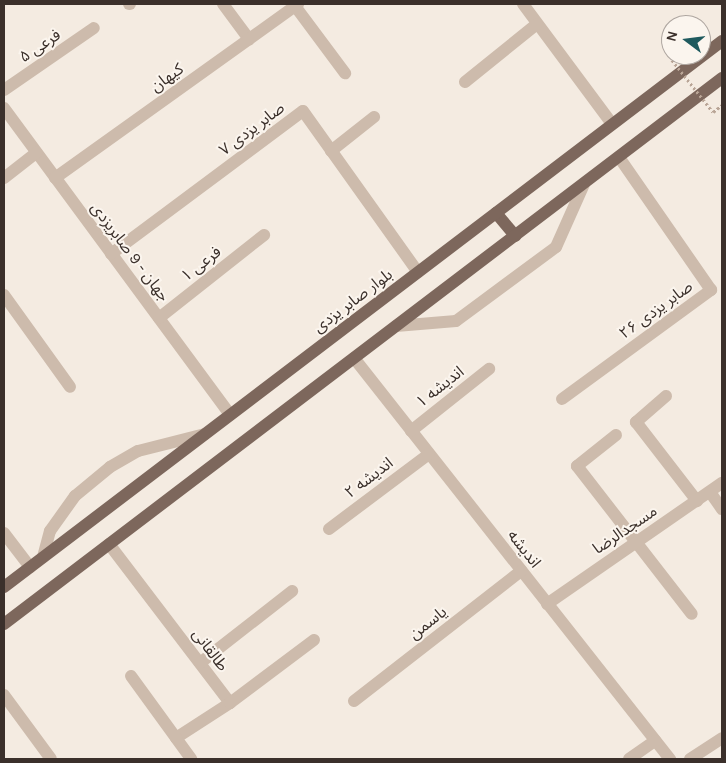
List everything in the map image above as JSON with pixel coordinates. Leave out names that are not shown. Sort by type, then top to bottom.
[{"type":"main road","name":"بلوار صابر یزدی","points":[[4,587],[722,41]]},
{"type":"main road","points":[[4,624],[722,78]]},
{"type":"main road","points":[[496,212],[515,236]]},
{"type":"street","points":[[224,4],[249,39]]},
{"type":"street","points":[[523,4],[612,124]]},
{"type":"street","points":[[296,5],[345,73]]},
{"type":"street","name":"کیهان","points":[[55,178],[296,5]]},
{"type":"street","points":[[465,82],[537,24]]},
{"type":"street","name":"فرعی ۵","points":[[4,90],[94,28]]},
{"type":"street","name":"جهان - 9 صابریزدی","points":[[4,108],[230,415]]},
{"type":"street","name":"صابر یزدی ۷","points":[[110,254],[303,112],[418,272]]},
{"type":"street","points":[[331,151],[374,117]]},
{"type":"street","points":[[4,178],[36,153]]},
{"type":"street","name":"صابر یزدی ۲۶","points":[[562,399],[712,290],[619,157]]},
{"type":"street","points":[[396,326],[456,321],[556,247],[584,184]]},
{"type":"street","name":"فرعی ۱","points":[[159,318],[264,235]]},
{"type":"street","points":[[4,295],[70,387]]},
{"type":"street","name":"اندیشه","points":[[354,358],[670,759]]},
{"type":"street","name":"اندیشه ۱","points":[[411,431],[489,369]]},
{"type":"street","points":[[666,396],[636,422],[697,501]]},
{"type":"street","points":[[43,557],[50,531],[75,496],[110,467],[138,451],[205,434]]},
{"type":"street","points":[[616,435],[577,466],[692,614]]},
{"type":"street","name":"اندیشه ۲","points":[[329,529],[429,454]]},
{"type":"street","name":"مسجدالرضا","points":[[547,604],[722,483]]},
{"type":"street","points":[[710,492],[722,509]]},
{"type":"street","points":[[4,533],[30,567]]},
{"type":"street","name":"طالقانی","points":[[109,544],[230,703]]},
{"type":"street","name":"یاسمن","points":[[354,701],[521,571]]},
{"type":"street","points":[[200,663],[292,591]]},
{"type":"street","points":[[176,738],[230,703],[314,640]]},
{"type":"street","points":[[131,676],[191,759]]},
{"type":"street","points":[[4,696],[51,759]]},
{"type":"street","points":[[690,759],[722,738]]},
{"type":"street","points":[[629,759],[655,741]]},
{"type":"path","points":[[676,65],[712,112],[722,105]]}]
